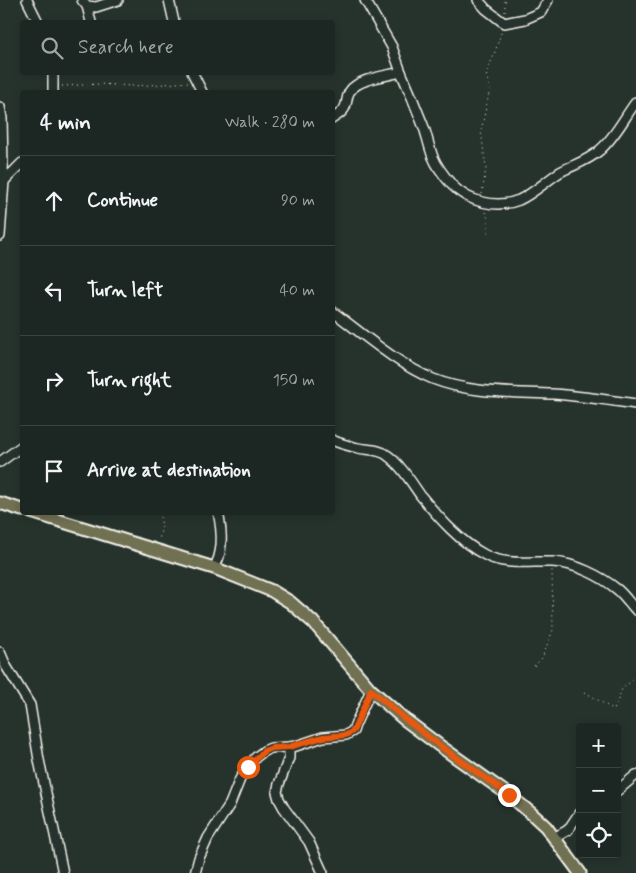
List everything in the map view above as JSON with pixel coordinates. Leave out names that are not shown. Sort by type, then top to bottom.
[{"type":"main road","points":[[0,503],[20,509]]},
{"type":"main road","points":[[41,515],[214,568],[272,591],[290,602],[313,622],[371,690],[440,746],[527,809],[546,827],[580,873]]},
{"type":"street","points":[[27,0],[37,20]]},
{"type":"street","points":[[84,3],[96,7],[118,0]]},
{"type":"street","points":[[169,0],[174,20]]},
{"type":"street","points":[[365,0],[392,47],[425,130],[433,158],[454,187],[466,196],[481,202],[493,204],[519,200],[559,173],[587,160],[600,150],[617,131],[636,102]]},
{"type":"street","points":[[478,0],[504,24],[525,19],[541,12],[548,0]]},
{"type":"street","points":[[84,3],[90,20]]},
{"type":"street","points":[[335,117],[345,108],[347,97],[355,86],[365,81],[401,72]]},
{"type":"street","points":[[53,75],[53,90]]},
{"type":"street","points":[[194,77],[201,90]]},
{"type":"street","points":[[0,108],[3,166],[0,236]]},
{"type":"street","points":[[2,182],[20,165]]},
{"type":"street","points":[[335,313],[386,352],[432,379],[480,390],[576,396],[636,404]]},
{"type":"street","points":[[335,441],[357,448],[382,452],[389,456],[450,529],[486,556],[519,562],[564,563],[582,569],[619,591],[636,610]]},
{"type":"street","points":[[0,462],[20,447]]},
{"type":"street","points":[[214,568],[221,553],[218,515]]},
{"type":"street","points":[[0,652],[6,666],[30,705],[39,760],[63,873]]},
{"type":"street","points":[[195,873],[208,838],[230,804],[240,779],[248,767],[264,751],[272,748],[289,747],[323,737],[349,734],[356,725],[371,690]]},
{"type":"street","points":[[289,747],[289,758],[277,792],[279,800],[310,842],[323,873]]},
{"type":"street","points":[[621,788],[636,775]]},
{"type":"street","points":[[554,838],[568,830],[579,813]]},
{"type":"path","points":[[488,235],[488,218],[481,202],[486,168],[481,131],[490,89],[486,74],[504,24],[505,0]]},
{"type":"path","points":[[53,90],[99,84],[133,86],[165,84],[194,77]]},
{"type":"path","points":[[156,550],[162,526],[160,515]]},
{"type":"path","points":[[534,666],[542,658],[553,630],[552,562]]},
{"type":"path","points":[[585,692],[614,710],[622,689],[636,677]]},
{"type":"route","points":[[248,767],[264,751],[272,748],[296,746],[323,737],[349,734],[353,731],[371,690],[440,746],[509,795]]}]
